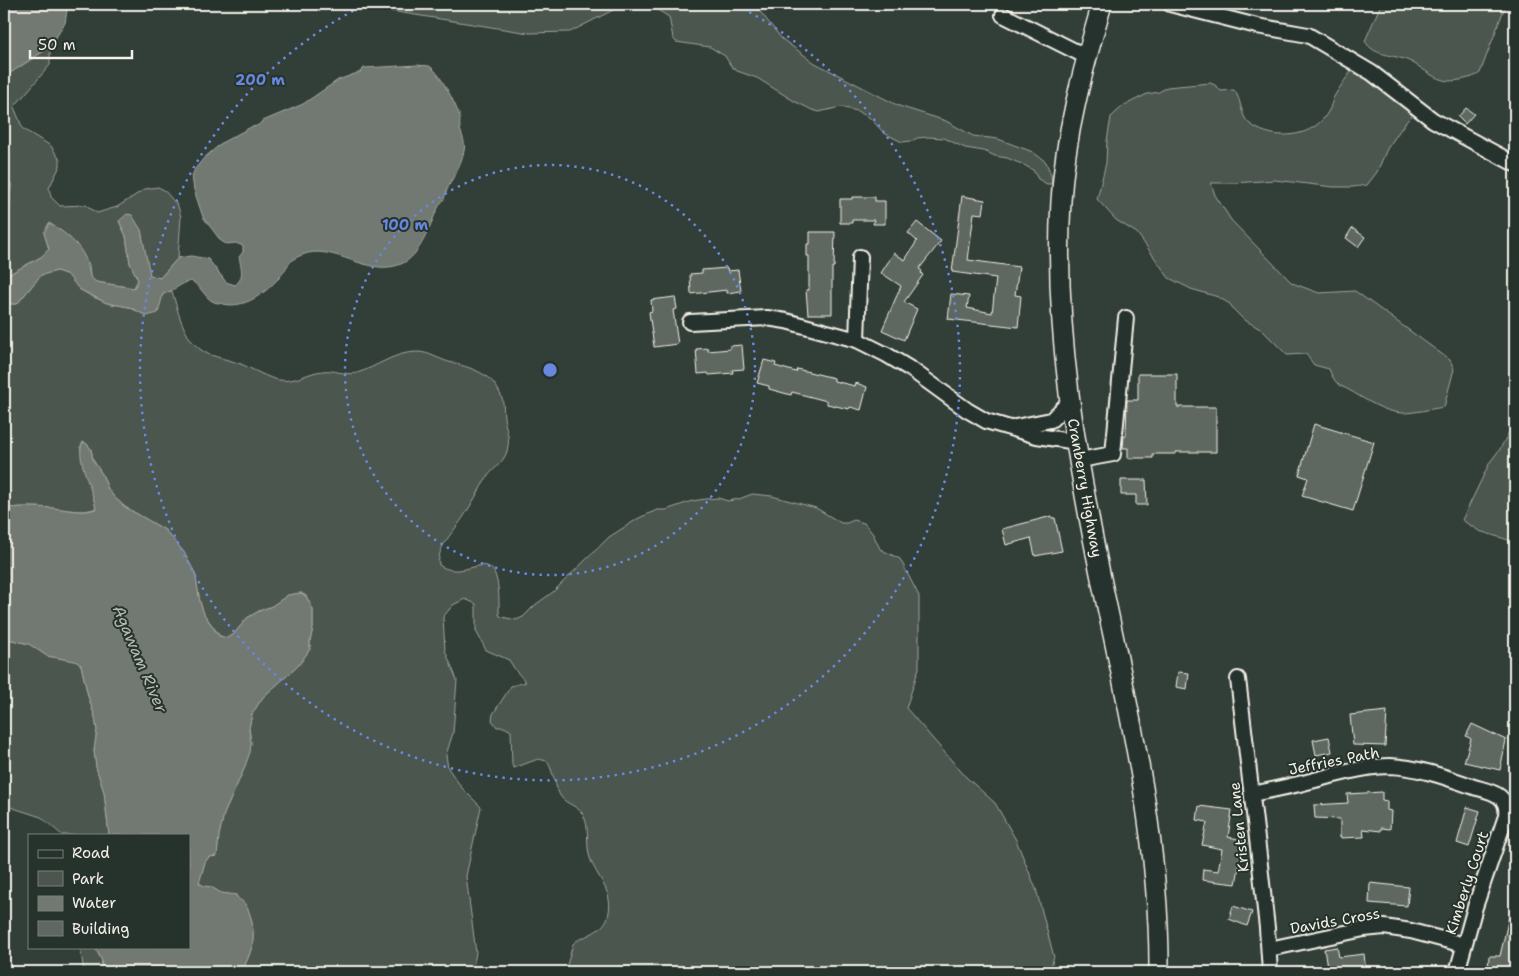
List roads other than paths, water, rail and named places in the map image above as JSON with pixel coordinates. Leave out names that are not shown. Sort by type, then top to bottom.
[{"type":"main road","name":"Cranberry Highway","points":[[1102,4],[1069,133],[1060,211],[1059,265],[1061,313],[1070,400],[1095,550],[1144,790],[1155,885],[1159,972]]},
{"type":"street","points":[[1170,4],[1257,26],[1308,35],[1372,73],[1432,120],[1515,164]]},
{"type":"street","points":[[1003,15],[1087,57]]},
{"type":"street","points":[[856,340],[860,257]]},
{"type":"street","points":[[690,322],[767,318],[786,321],[856,340],[912,370],[986,422],[1037,436],[1078,451],[1114,454],[1126,318]]},
{"type":"street","points":[[1009,428],[1051,420],[1070,400]]},
{"type":"street","name":"Kristen Lane","points":[[1238,679],[1269,949],[1270,972]]},
{"type":"street","name":"Jeffries Path","points":[[1252,794],[1360,769],[1388,766],[1407,768],[1493,792],[1506,804]]},
{"type":"street","name":"Kimberly Court","points":[[1457,972],[1475,907],[1505,821],[1506,804]]},
{"type":"street","name":"Davids Cross","points":[[1269,949],[1364,929],[1384,928],[1411,931],[1464,945]]},
{"type":"water","points":[[4,4],[68,4],[65,23],[50,47],[4,77]]},
{"type":"water","points":[[429,66],[433,69],[446,88],[460,116],[460,129],[464,140],[464,148],[459,167],[444,199],[438,207],[424,240],[408,260],[389,267],[376,267],[326,253],[314,252],[293,259],[273,284],[247,302],[231,305],[215,302],[209,299],[191,281],[163,294],[158,313],[147,316],[129,307],[107,303],[79,289],[68,275],[57,271],[41,275],[17,304],[4,304],[4,277],[41,257],[49,249],[44,233],[49,223],[77,245],[86,259],[90,277],[96,282],[134,288],[138,280],[130,263],[126,236],[119,221],[127,214],[132,215],[141,230],[150,275],[160,278],[178,258],[191,256],[208,259],[226,282],[235,285],[241,276],[239,257],[243,252],[243,246],[236,243],[226,244],[221,241],[203,217],[194,190],[192,176],[204,158],[223,142],[251,127],[257,126],[263,121],[303,104],[338,80],[360,72],[364,68]]},
{"type":"water","points":[[4,170],[11,184],[9,219],[4,223]]},
{"type":"water","name":"Agawam River","points":[[83,442],[91,449],[93,460],[114,497],[125,507],[165,530],[184,552],[195,573],[204,614],[219,636],[227,638],[233,635],[247,618],[272,606],[288,595],[301,593],[306,596],[313,610],[310,649],[298,666],[263,697],[252,714],[249,728],[250,752],[224,814],[217,856],[209,857],[205,862],[199,883],[221,893],[236,895],[247,907],[252,924],[253,941],[242,972],[100,972],[102,961],[96,948],[190,948],[190,834],[109,834],[104,792],[96,767],[94,751],[97,730],[95,717],[81,665],[75,661],[47,656],[29,644],[4,638],[4,509],[34,507],[80,511],[96,509],[83,465],[81,448]]}]
